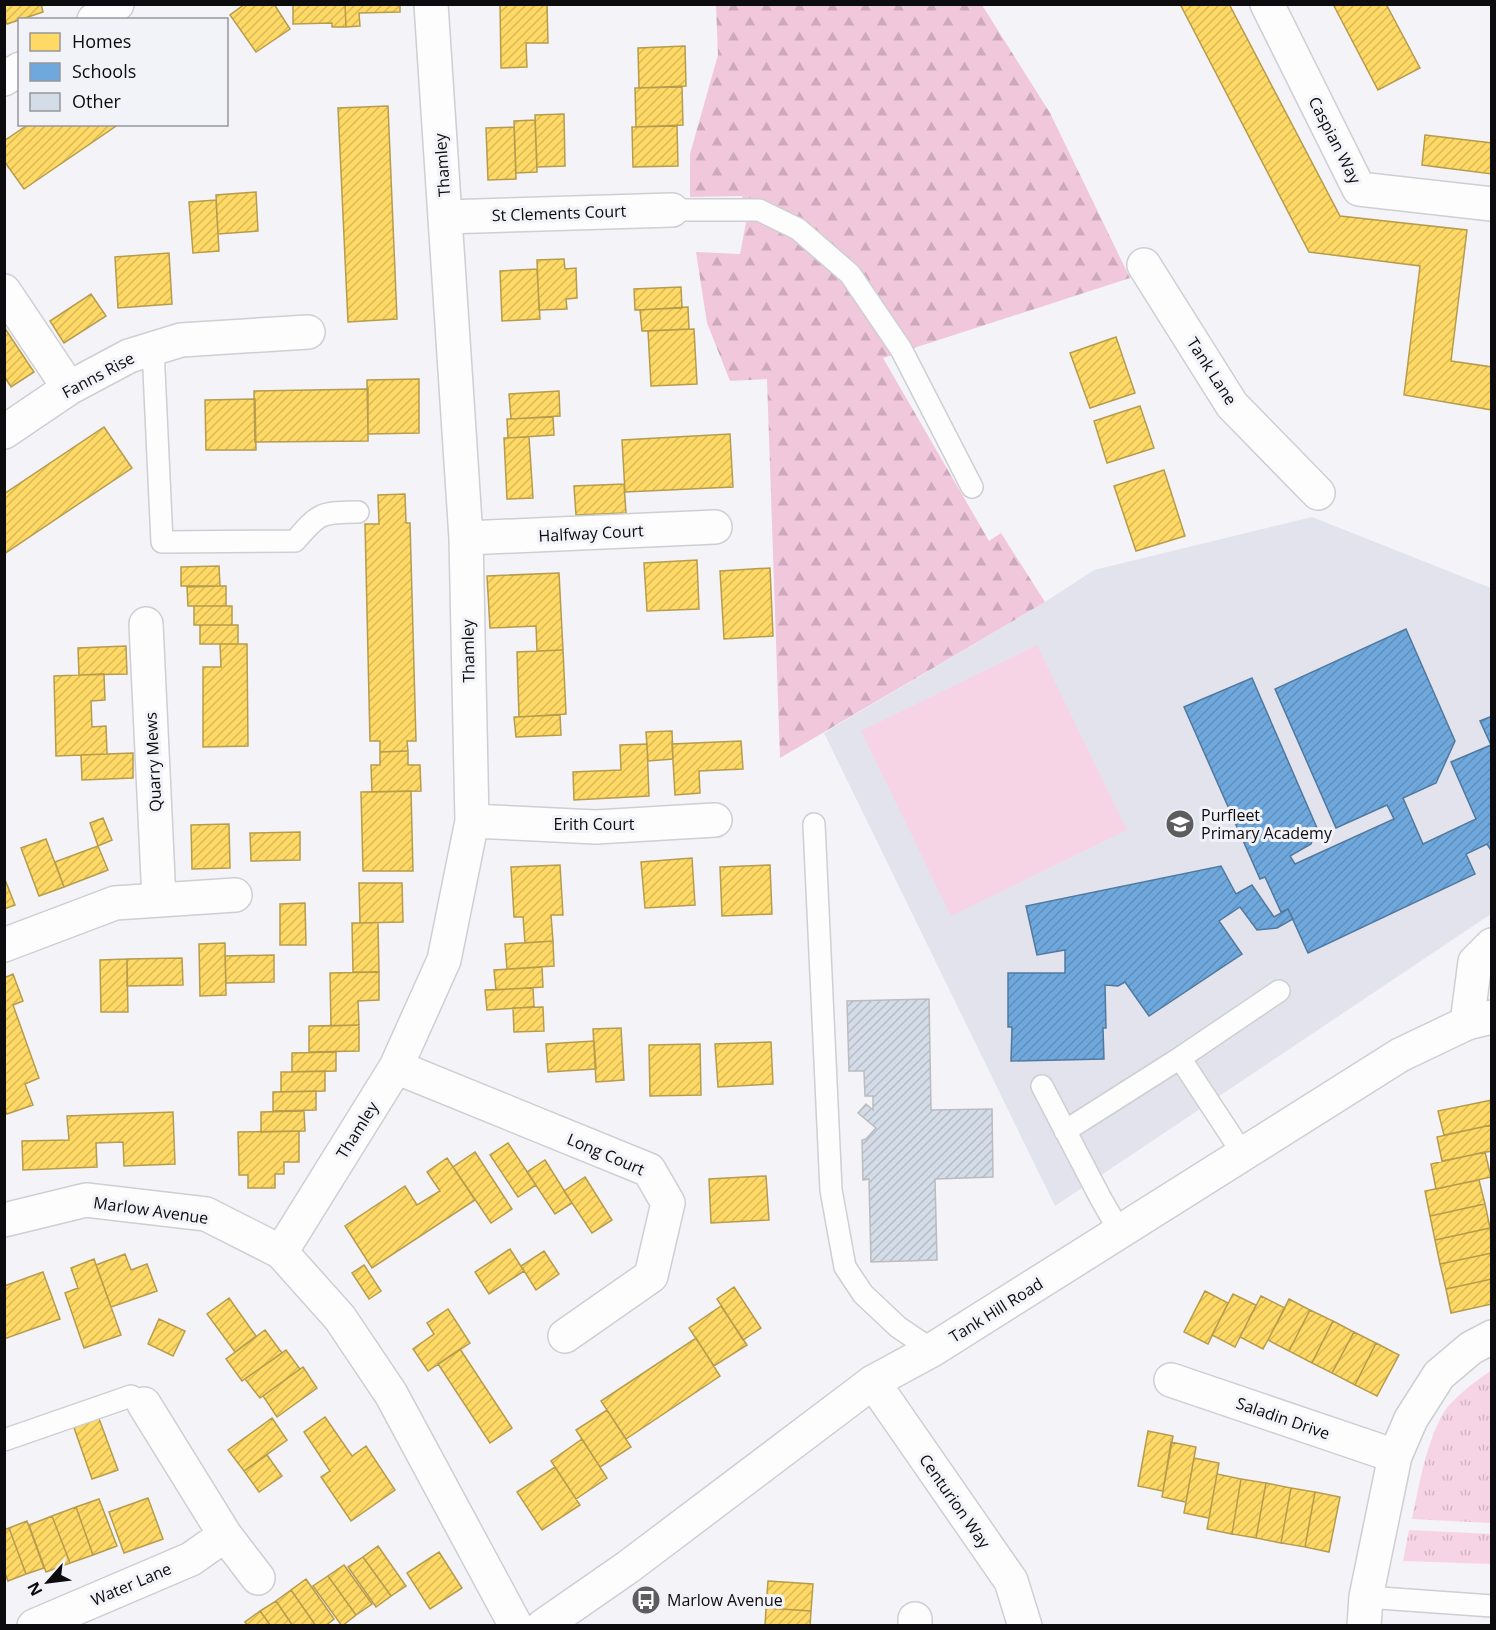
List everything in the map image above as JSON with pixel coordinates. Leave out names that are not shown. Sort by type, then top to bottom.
[{"type":"street","points":[[97,18],[117,4]]},
{"type":"street","name":"Thamley","points":[[281,1252],[396,1067],[444,960],[472,821],[466,538],[431,4]]},
{"type":"street","name":"Caspian Way","points":[[1267,4],[1359,189],[1491,204]]},
{"type":"street","points":[[4,79],[18,70]]},
{"type":"street","name":"St Clements Court","points":[[445,217],[672,210]]},
{"type":"street","name":"Tank Lane","points":[[1144,265],[1232,405],[1318,493]]},
{"type":"street","points":[[4,291],[69,388]]},
{"type":"street","name":"Fanns Rise","points":[[4,432],[69,388],[129,356],[182,340],[308,332]]},
{"type":"street","name":"Halfway Court","points":[[466,538],[715,527]]},
{"type":"street","name":"Quarry Mews","points":[[146,624],[159,900]]},
{"type":"street","name":"Erith Court","points":[[472,821],[596,827],[715,820]]},
{"type":"street","points":[[4,945],[115,903],[235,895]]},
{"type":"street","name":"Tank Hill Road","points":[[543,1626],[628,1567],[873,1382],[932,1350],[1400,1055],[1479,1020],[1474,962],[1491,945]]},
{"type":"street","name":"Long Court","points":[[396,1067],[649,1170],[668,1203],[651,1276],[565,1336]]},
{"type":"street","name":"Marlow Avenue","points":[[4,1220],[86,1200],[207,1214],[281,1252],[340,1318],[391,1394],[516,1626]]},
{"type":"street","points":[[1365,1611],[1395,1456],[1411,1419],[1439,1375],[1472,1348],[1491,1337]]},
{"type":"street","name":"Saladin Drive","points":[[1171,1380],[1395,1456]]},
{"type":"street","name":"Centurion Way","points":[[873,1382],[1011,1581],[1025,1626]]},
{"type":"street","points":[[144,1404],[225,1535],[258,1578]]},
{"type":"street","name":"Water Lane","points":[[34,1626],[191,1559],[225,1535]]},
{"type":"lane","points":[[672,210],[759,210],[798,229],[850,274],[901,349],[972,487]]},
{"type":"lane","points":[[153,349],[162,542],[296,541],[311,523],[325,513],[358,512]]},
{"type":"lane","points":[[814,824],[831,1190],[845,1267],[863,1294],[898,1327],[932,1350]]},
{"type":"lane","points":[[1065,1131],[1180,1058],[1279,991]]},
{"type":"lane","points":[[1180,1058],[1243,1154]]},
{"type":"lane","points":[[1042,1086],[1120,1232]]},
{"type":"lane","points":[[4,1440],[131,1396],[144,1404]]},
{"type":"lane","points":[[1365,1611],[1491,1605]]},
{"type":"shaded area","name":"Purfleet Primary Academy","points":[[1312,517],[1491,588],[1491,914],[1055,1206],[824,733],[1045,602],[1094,570]]},
{"type":"green space","points":[[716,5],[982,5],[1050,113],[1130,278],[883,358],[989,541],[1001,533],[1045,602],[780,758],[767,379],[730,381],[707,323],[696,252],[740,254],[746,223],[742,196],[690,197],[690,154],[718,55]]},
{"type":"green space","points":[[1037,645],[1127,830],[951,916],[861,731]]},
{"type":"green space","points":[[1491,1371],[1491,1523],[1412,1519],[1427,1454],[1441,1417],[1456,1398]]},
{"type":"green space","points":[[1409,1530],[1491,1534],[1491,1564],[1403,1561]]},
{"type":"building: Homes","points":[[4,4],[41,4],[43,12],[18,18],[18,20],[7,24],[4,17]]},
{"type":"building: Homes","points":[[245,4],[274,4],[290,29],[256,52],[230,15]]},
{"type":"building: Homes","points":[[293,4],[345,4],[346,27],[332,27],[332,23],[293,24]]},
{"type":"building: Homes","points":[[345,4],[400,4],[400,12],[359,13],[360,26],[346,27]]},
{"type":"building: Homes","points":[[500,4],[547,4],[548,43],[526,43],[527,67],[501,68]]},
{"type":"building: Homes","points":[[1180,4],[1229,4],[1340,216],[1467,230],[1451,361],[1492,367],[1492,410],[1404,395],[1420,266],[1309,252]]},
{"type":"building: Homes","points":[[1333,4],[1386,4],[1420,68],[1378,90]]},
{"type":"building: Homes","points":[[685,46],[686,86],[639,88],[638,48]]},
{"type":"building: Homes","points":[[682,87],[683,125],[636,127],[635,88]]},
{"type":"building: Homes","points":[[388,106],[397,319],[348,322],[338,108]]},
{"type":"building: Homes","points":[[564,114],[565,166],[537,167],[535,115]]},
{"type":"building: Homes","points":[[535,120],[537,172],[516,173],[514,121]]},
{"type":"building: Homes","points":[[26,126],[116,126],[24,189],[4,161],[4,141]]},
{"type":"building: Homes","points":[[677,126],[678,166],[633,167],[632,127]]},
{"type":"building: Homes","points":[[514,127],[516,179],[488,180],[486,128]]},
{"type":"building: Homes","points":[[1425,135],[1492,143],[1492,174],[1422,165]]},
{"type":"building: Homes","points":[[256,192],[258,231],[218,234],[216,195]]},
{"type":"building: Homes","points":[[216,200],[219,251],[193,253],[189,202]]},
{"type":"building: Homes","points":[[169,253],[172,304],[118,308],[115,257]]},
{"type":"building: Homes","points":[[564,259],[565,269],[576,268],[577,298],[566,299],[567,309],[539,310],[537,260]]},
{"type":"building: Homes","points":[[537,269],[540,319],[502,321],[500,271]]},
{"type":"building: Homes","points":[[681,287],[682,308],[635,310],[634,289]]},
{"type":"building: Homes","points":[[91,294],[106,316],[64,343],[50,321]]},
{"type":"building: Homes","points":[[688,307],[689,329],[642,331],[640,310]]},
{"type":"building: Homes","points":[[4,327],[34,372],[11,387],[4,376]]},
{"type":"building: Homes","points":[[694,329],[697,384],[651,386],[648,331]]},
{"type":"building: Homes","points":[[1116,337],[1135,393],[1090,408],[1070,353]]},
{"type":"building: Homes","points":[[419,379],[419,433],[368,434],[367,380]]},
{"type":"building: Homes","points":[[368,389],[368,441],[255,442],[254,391]]},
{"type":"building: Homes","points":[[559,391],[560,416],[511,419],[509,394]]},
{"type":"building: Homes","points":[[255,399],[256,450],[206,450],[205,400]]},
{"type":"building: Homes","points":[[1140,406],[1154,448],[1107,463],[1094,421]]},
{"type":"building: Homes","points":[[553,417],[554,435],[508,438],[507,419]]},
{"type":"building: Homes","points":[[104,427],[132,468],[4,554],[4,494]]},
{"type":"building: Homes","points":[[730,434],[733,487],[625,492],[622,440]]},
{"type":"building: Homes","points":[[529,437],[533,498],[507,499],[504,438]]},
{"type":"building: Homes","points":[[1164,470],[1185,536],[1136,551],[1114,486]]},
{"type":"building: Homes","points":[[624,484],[626,513],[576,515],[574,486]]},
{"type":"building: Homes","points":[[405,494],[406,523],[410,523],[416,741],[407,741],[408,751],[380,752],[380,741],[370,741],[365,524],[379,524],[378,495]]},
{"type":"building: Homes","points":[[697,560],[699,609],[647,611],[644,563]]},
{"type":"building: Homes","points":[[219,566],[220,586],[181,586],[181,567]]},
{"type":"building: Homes","points":[[770,568],[773,636],[724,639],[720,571]]},
{"type":"building: Homes","points":[[559,573],[563,650],[537,651],[536,626],[490,628],[487,576]]},
{"type":"building: Homes","points":[[226,586],[226,606],[188,606],[187,587]]},
{"type":"building: Homes","points":[[194,606],[232,606],[232,625],[194,625]]},
{"type":"building: Homes","points":[[200,625],[238,625],[238,644],[200,644]]},
{"type":"building: Homes","points":[[220,644],[247,644],[248,746],[203,747],[203,667],[221,667]]},
{"type":"building: Homes","points":[[126,646],[127,674],[79,675],[78,648]]},
{"type":"building: Homes","points":[[563,650],[566,714],[519,717],[517,652]]},
{"type":"building: Homes","points":[[104,674],[105,700],[91,701],[92,727],[106,726],[107,754],[56,756],[54,676]]},
{"type":"building: Homes","points":[[560,715],[561,735],[516,737],[514,717]]},
{"type":"building: Homes","points":[[672,731],[673,759],[648,761],[646,732]]},
{"type":"building: Homes","points":[[741,741],[743,769],[699,771],[700,793],[675,795],[672,744]]},
{"type":"building: Homes","points":[[647,744],[649,796],[574,800],[573,772],[621,770],[620,745]]},
{"type":"building: Homes","points":[[408,751],[408,765],[420,765],[421,791],[372,792],[371,765],[380,765],[380,752]]},
{"type":"building: Homes","points":[[133,753],[133,778],[82,780],[81,755]]},
{"type":"building: Homes","points":[[411,791],[413,871],[363,871],[361,792]]},
{"type":"building: Homes","points":[[103,818],[112,840],[98,846],[90,823]]},
{"type":"building: Homes","points":[[229,824],[230,868],[192,869],[191,825]]},
{"type":"building: Homes","points":[[300,832],[300,860],[251,861],[250,833]]},
{"type":"building: Homes","points":[[46,839],[64,887],[39,896],[21,848]]},
{"type":"building: Homes","points":[[98,846],[108,870],[64,887],[55,862]]},
{"type":"building: Homes","points":[[692,858],[695,905],[645,908],[641,862]]},
{"type":"building: Homes","points":[[560,865],[563,915],[551,915],[553,941],[525,943],[523,917],[514,917],[511,867]]},
{"type":"building: Homes","points":[[770,865],[772,914],[722,916],[720,867]]},
{"type":"building: Homes","points":[[4,877],[15,905],[4,909]]},
{"type":"building: Homes","points":[[359,883],[402,883],[403,922],[360,923]]},
{"type":"building: Homes","points":[[305,903],[306,945],[280,945],[280,904]]},
{"type":"building: Homes","points":[[352,923],[378,923],[379,972],[353,972]]},
{"type":"building: Homes","points":[[553,941],[554,966],[507,969],[505,944]]},
{"type":"building: Homes","points":[[225,943],[226,995],[200,996],[199,944]]},
{"type":"building: Homes","points":[[274,955],[274,982],[226,983],[225,956]]},
{"type":"building: Homes","points":[[182,958],[183,985],[127,986],[127,959]]},
{"type":"building: Homes","points":[[127,959],[128,1012],[101,1012],[100,960]]},
{"type":"building: Homes","points":[[542,967],[543,987],[496,990],[494,970]]},
{"type":"building: Homes","points":[[379,972],[379,1000],[358,1001],[359,1025],[331,1026],[330,973]]},
{"type":"building: Homes","points":[[13,974],[23,1001],[13,1005],[39,1078],[25,1084],[33,1105],[7,1114],[4,1108],[4,978]]},
{"type":"building: Homes","points":[[533,988],[534,1007],[487,1010],[485,990]]},
{"type":"building: Homes","points":[[543,1007],[544,1031],[514,1032],[513,1008]]},
{"type":"building: Homes","points":[[359,1025],[359,1051],[309,1052],[309,1026]]},
{"type":"building: Homes","points":[[621,1028],[624,1080],[596,1082],[593,1029]]},
{"type":"building: Homes","points":[[594,1041],[596,1069],[548,1072],[546,1044]]},
{"type":"building: Homes","points":[[771,1042],[773,1084],[718,1087],[715,1044]]},
{"type":"building: Homes","points":[[700,1044],[701,1095],[650,1096],[649,1045]]},
{"type":"building: Homes","points":[[336,1052],[336,1071],[292,1072],[292,1053]]},
{"type":"building: Homes","points":[[325,1071],[325,1091],[281,1092],[281,1072]]},
{"type":"building: Homes","points":[[316,1091],[316,1110],[273,1111],[273,1092]]},
{"type":"building: Homes","points":[[1492,1100],[1492,1125],[1444,1135],[1438,1111]]},
{"type":"building: Homes","points":[[304,1111],[305,1131],[261,1132],[261,1112]]},
{"type":"building: Homes","points":[[173,1112],[175,1164],[124,1166],[123,1142],[96,1143],[97,1167],[23,1170],[22,1141],[69,1140],[67,1116]]},
{"type":"building: Homes","points":[[1491,1125],[1492,1151],[1442,1161],[1437,1137]]},
{"type":"building: Homes","points":[[299,1131],[299,1162],[284,1162],[284,1174],[275,1174],[275,1188],[248,1188],[248,1175],[239,1175],[238,1132]]},
{"type":"building: Homes","points":[[508,1143],[536,1185],[518,1197],[490,1155]]},
{"type":"building: Homes","points":[[475,1152],[512,1209],[491,1223],[453,1167]]},
{"type":"building: Homes","points":[[1485,1152],[1491,1177],[1436,1189],[1431,1164]]},
{"type":"building: Homes","points":[[447,1158],[475,1200],[372,1268],[345,1226],[405,1186],[417,1205],[440,1191],[427,1172]]},
{"type":"building: Homes","points":[[545,1160],[572,1203],[555,1214],[527,1172]]},
{"type":"building: Homes","points":[[766,1176],[769,1220],[711,1223],[709,1179]]},
{"type":"building: Homes","points":[[585,1177],[612,1220],[592,1233],[564,1191]]},
{"type":"building: Homes","points":[[1479,1180],[1485,1204],[1430,1216],[1425,1191]]},
{"type":"building: Homes","points":[[1485,1204],[1490,1228],[1435,1240],[1430,1216]]},
{"type":"building: Homes","points":[[1490,1228],[1492,1253],[1440,1264],[1435,1240]]},
{"type":"building: Homes","points":[[510,1249],[524,1271],[489,1294],[475,1272]]},
{"type":"building: Homes","points":[[544,1251],[559,1274],[536,1290],[521,1266]]},
{"type":"building: Homes","points":[[1492,1253],[1492,1279],[1446,1289],[1440,1264]]},
{"type":"building: Homes","points":[[125,1254],[131,1270],[147,1264],[157,1291],[111,1307],[96,1265]]},
{"type":"building: Homes","points":[[94,1259],[121,1335],[84,1348],[65,1293],[78,1288],[71,1268]]},
{"type":"building: Homes","points":[[364,1265],[381,1291],[369,1299],[352,1273]]},
{"type":"building: Homes","points":[[43,1272],[60,1319],[4,1339],[4,1286]]},
{"type":"building: Homes","points":[[1492,1279],[1492,1304],[1451,1313],[1446,1289]]},
{"type":"building: Homes","points":[[734,1287],[761,1328],[743,1340],[717,1299]]},
{"type":"building: Homes","points":[[1205,1291],[1228,1303],[1208,1344],[1184,1332]]},
{"type":"building: Homes","points":[[1233,1294],[1256,1305],[1235,1347],[1212,1335]]},
{"type":"building: Homes","points":[[1261,1296],[1285,1308],[1263,1349],[1240,1337]]},
{"type":"building: Homes","points":[[229,1298],[256,1336],[235,1352],[207,1314]]},
{"type":"building: Homes","points":[[1289,1299],[1310,1310],[1289,1351],[1268,1340]]},
{"type":"building: Homes","points":[[721,1306],[747,1345],[714,1366],[689,1328]]},
{"type":"building: Homes","points":[[448,1309],[470,1343],[428,1371],[413,1349],[434,1334],[427,1323]]},
{"type":"building: Homes","points":[[1310,1310],[1333,1321],[1312,1363],[1289,1351]]},
{"type":"building: Homes","points":[[159,1319],[185,1331],[173,1356],[148,1344]]},
{"type":"building: Homes","points":[[1333,1321],[1354,1332],[1332,1373],[1312,1363]]},
{"type":"building: Homes","points":[[265,1330],[282,1353],[242,1381],[226,1359]]},
{"type":"building: Homes","points":[[1354,1332],[1376,1343],[1355,1385],[1332,1373]]},
{"type":"building: Homes","points":[[696,1338],[720,1376],[626,1439],[601,1401]]},
{"type":"building: Homes","points":[[1376,1343],[1399,1355],[1377,1396],[1355,1385]]},
{"type":"building: Homes","points":[[460,1349],[512,1428],[490,1443],[438,1364]]},
{"type":"building: Homes","points":[[286,1350],[300,1369],[260,1398],[245,1379]]},
{"type":"building: Homes","points":[[303,1367],[317,1388],[277,1417],[263,1396]]},
{"type":"building: Homes","points":[[607,1410],[631,1447],[600,1467],[576,1430]]},
{"type":"building: Homes","points":[[98,1416],[118,1470],[92,1479],[73,1425]]},
{"type":"building: Homes","points":[[325,1417],[352,1456],[366,1446],[395,1490],[351,1521],[321,1477],[330,1471],[304,1432]]},
{"type":"building: Homes","points":[[272,1418],[287,1440],[244,1471],[228,1450]]},
{"type":"building: Homes","points":[[1148,1431],[1173,1436],[1163,1491],[1138,1486]]},
{"type":"building: Homes","points":[[582,1439],[607,1478],[576,1499],[551,1461]]},
{"type":"building: Homes","points":[[1171,1442],[1196,1447],[1186,1502],[1162,1497]]},
{"type":"building: Homes","points":[[267,1455],[282,1476],[259,1492],[244,1471]]},
{"type":"building: Homes","points":[[1194,1458],[1219,1463],[1209,1518],[1184,1513]]},
{"type":"building: Homes","points":[[555,1467],[580,1505],[542,1530],[517,1492]]},
{"type":"building: Homes","points":[[1217,1474],[1241,1479],[1232,1534],[1207,1529]]},
{"type":"building: Homes","points":[[1241,1479],[1266,1483],[1256,1538],[1232,1534]]},
{"type":"building: Homes","points":[[1266,1483],[1291,1488],[1281,1543],[1256,1538]]},
{"type":"building: Homes","points":[[1291,1488],[1315,1492],[1305,1547],[1281,1543]]},
{"type":"building: Homes","points":[[1315,1492],[1340,1497],[1329,1552],[1305,1547]]},
{"type":"building: Homes","points":[[148,1498],[163,1539],[124,1553],[109,1512]]},
{"type":"building: Homes","points":[[99,1499],[117,1546],[93,1555],[76,1507]]},
{"type":"building: Homes","points":[[76,1507],[93,1555],[70,1563],[52,1516]]},
{"type":"building: Homes","points":[[52,1516],[70,1563],[46,1572],[29,1525]]},
{"type":"building: Homes","points":[[27,1521],[44,1568],[26,1574],[9,1528]]},
{"type":"building: Homes","points":[[9,1528],[26,1574],[8,1581],[4,1571],[4,1530]]},
{"type":"building: Homes","points":[[378,1546],[406,1586],[391,1596],[363,1557]]},
{"type":"building: Homes","points":[[439,1552],[462,1588],[430,1609],[407,1573]]},
{"type":"building: Homes","points":[[363,1557],[391,1596],[376,1607],[348,1567]]},
{"type":"building: Homes","points":[[344,1565],[372,1604],[356,1615],[328,1576]]},
{"type":"building: Homes","points":[[328,1576],[356,1615],[342,1626],[313,1586]]},
{"type":"building: Homes","points":[[306,1579],[334,1619],[325,1626],[316,1626],[291,1590]]},
{"type":"building: Homes","points":[[768,1581],[813,1584],[811,1611],[766,1608]]},
{"type":"building: Homes","points":[[291,1590],[316,1626],[293,1626],[276,1601]]},
{"type":"building: Homes","points":[[276,1601],[293,1626],[271,1626],[260,1611]]},
{"type":"building: Homes","points":[[766,1608],[811,1611],[810,1626],[765,1626]]},
{"type":"building: Homes","points":[[260,1611],[271,1626],[248,1626],[245,1622]]},
{"type":"building: Schools","points":[[1406,629],[1455,741],[1436,783],[1403,798],[1423,844],[1476,819],[1451,762],[1491,745],[1480,721],[1492,716],[1492,852],[1487,844],[1466,854],[1475,874],[1308,953],[1288,909],[1281,912],[1265,877],[1260,879],[1184,707],[1252,678],[1317,828],[1311,844],[1290,856],[1295,864],[1394,819],[1387,805],[1336,828],[1275,689]]},
{"type":"building: Schools","points":[[1221,866],[1236,894],[1252,885],[1274,917],[1288,909],[1293,919],[1277,928],[1257,930],[1240,907],[1219,921],[1242,954],[1149,1016],[1125,982],[1118,986],[1105,985],[1104,1059],[1011,1061],[1012,1027],[1008,1027],[1008,973],[1065,973],[1065,950],[1037,955],[1026,906]]},
{"type":"building: Other","points":[[929,999],[931,1110],[992,1109],[993,1177],[935,1179],[937,1260],[871,1262],[869,1179],[863,1180],[862,1140],[866,1139],[876,1128],[858,1113],[866,1104],[873,1110],[873,1096],[865,1096],[864,1071],[849,1071],[847,1001]]},
{"type":"place","name":"Purfleet Primary Academy","points":[[1180,824]]},
{"type":"place","name":"Marlow Avenue","points":[[646,1600]]}]
